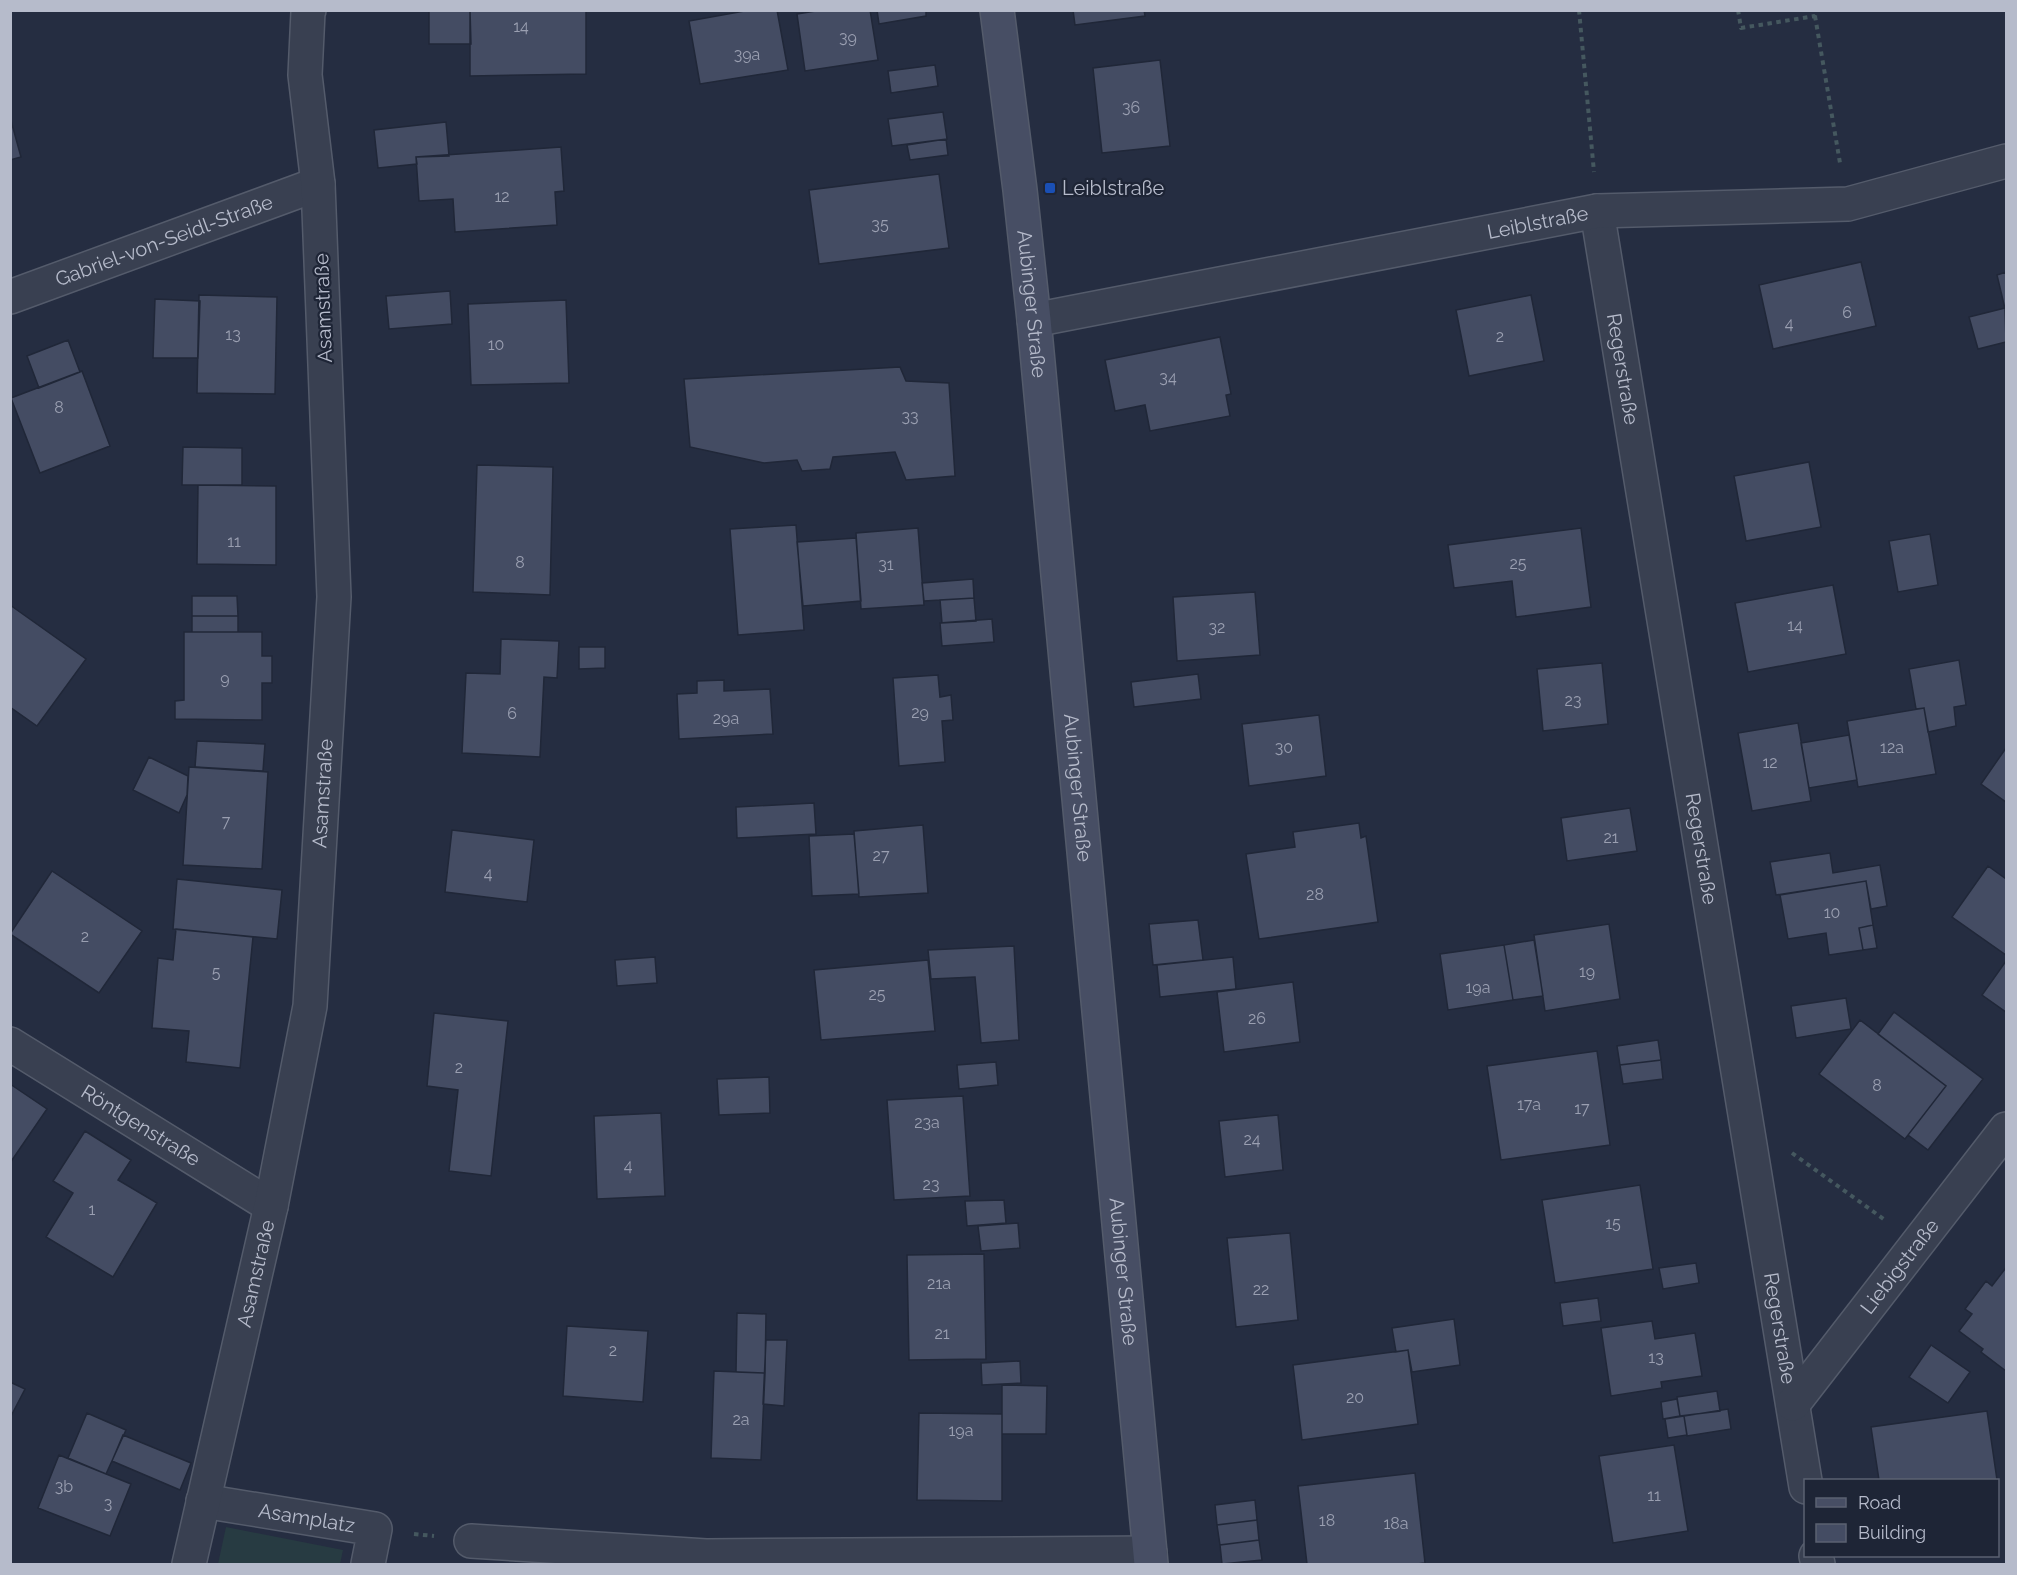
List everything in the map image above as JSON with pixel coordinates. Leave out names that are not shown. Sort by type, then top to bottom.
[{"type":"street","name":"Asamstraße","points":[[189,1564],[271,1206],[310,1006],[334,597],[318,184],[305,75],[309,10]]},
{"type":"street","name":"Aubinger Straße","points":[[997,10],[1019,179],[1034,320],[1150,1559]]},
{"type":"street","name":"Leiblstraße","points":[[1034,320],[1597,211],[1848,204],[2007,161]]},
{"type":"street","name":"Gabriel-von-Seidl-Straße","points":[[10,297],[318,184]]},
{"type":"street","name":"Regerstraße","points":[[1597,211],[1805,1479]]},
{"type":"street","name":"Röntgenstraße","points":[[10,1044],[271,1206]]},
{"type":"street","name":"Liebigstraße","points":[[1793,1404],[2007,1129]]},
{"type":"street","name":"Asamplatz","points":[[203,1501],[375,1529],[368,1564]]},
{"type":"street","points":[[471,1541],[706,1556],[1150,1559]]},
{"type":"path","points":[[1579,10],[1597,211]]},
{"type":"path","points":[[1738,10],[1742,28],[1815,16]]},
{"type":"path","points":[[1818,10],[1815,16],[1848,204]]},
{"type":"path","points":[[1746,1119],[1917,1244]]},
{"type":"path","points":[[375,1529],[471,1541]]},
{"type":"shaded area","points":[[226,1527],[343,1550],[340,1564],[218,1564]]},
{"type":"building","points":[[429,10],[470,10],[471,44],[429,44]]},
{"type":"building","points":[[470,10],[586,10],[586,74],[470,76]]},
{"type":"building","points":[[750,10],[777,10],[788,70],[700,84],[689,21]]},
{"type":"building","points":[[822,10],[870,10],[878,60],[805,71],[797,14]]},
{"type":"building","points":[[877,10],[926,10],[926,16],[879,24]]},
{"type":"building","points":[[1073,10],[1144,10],[1145,16],[1075,25]]},
{"type":"building","points":[[1160,60],[1170,146],[1102,153],[1093,68]]},
{"type":"building","points":[[935,65],[938,86],[891,93],[888,71]]},
{"type":"building","points":[[943,112],[947,139],[892,146],[888,119]]},
{"type":"building","points":[[10,117],[21,157],[10,160]]},
{"type":"building","points":[[446,122],[449,156],[416,157],[417,164],[378,168],[374,130]]},
{"type":"building","points":[[946,139],[948,155],[910,160],[907,145]]},
{"type":"building","points":[[561,147],[564,191],[555,192],[557,225],[455,232],[453,199],[419,201],[416,157]]},
{"type":"building","points":[[939,174],[949,248],[819,264],[809,190]]},
{"type":"building","points":[[1861,262],[1876,326],[1773,349],[1759,285]]},
{"type":"building","points":[[2006,272],[2006,313],[1997,275]]},
{"type":"building","points":[[450,291],[452,324],[389,329],[386,296]]},
{"type":"building","points":[[199,295],[277,297],[275,394],[197,393]]},
{"type":"building","points":[[1531,295],[1544,361],[1469,376],[1456,310]]},
{"type":"building","points":[[155,299],[200,301],[198,358],[153,358]]},
{"type":"building","points":[[566,300],[569,383],[471,385],[468,304]]},
{"type":"building","points":[[2005,308],[2006,342],[1978,349],[1969,317]]},
{"type":"building","points":[[1220,337],[1231,394],[1226,395],[1230,416],[1150,431],[1145,405],[1115,411],[1105,360]]},
{"type":"building","points":[[68,340],[80,372],[39,388],[27,356]]},
{"type":"building","points":[[900,367],[906,381],[949,383],[955,476],[906,480],[895,452],[833,457],[830,469],[802,471],[797,460],[764,463],[690,447],[684,379]]},
{"type":"building","points":[[82,371],[110,446],[40,473],[11,398]]},
{"type":"building","points":[[183,447],[242,448],[242,485],[182,485]]},
{"type":"building","points":[[1809,462],[1821,527],[1746,541],[1734,476]]},
{"type":"building","points":[[477,465],[553,467],[550,595],[473,592]]},
{"type":"building","points":[[198,485],[276,486],[276,565],[197,564]]},
{"type":"building","points":[[796,525],[804,630],[738,635],[730,529]]},
{"type":"building","points":[[918,528],[924,605],[861,609],[856,533]]},
{"type":"building","points":[[1581,528],[1591,607],[1516,617],[1512,581],[1454,588],[1448,545]]},
{"type":"building","points":[[1930,534],[1938,585],[1898,592],[1889,541]]},
{"type":"building","points":[[856,538],[861,601],[803,606],[797,542]]},
{"type":"building","points":[[973,579],[974,598],[924,601],[922,583]]},
{"type":"building","points":[[1833,585],[1846,654],[1748,672],[1735,603]]},
{"type":"building","points":[[1255,592],[1260,655],[1177,661],[1173,597]]},
{"type":"building","points":[[192,596],[237,596],[238,616],[192,616]]},
{"type":"building","points":[[974,598],[976,621],[942,623],[940,600]]},
{"type":"building","points":[[10,605],[86,659],[37,726],[10,707]]},
{"type":"building","points":[[192,616],[238,616],[238,632],[192,632]]},
{"type":"building","points":[[992,619],[994,642],[942,646],[940,623]]},
{"type":"building","points":[[184,632],[262,632],[262,656],[272,656],[272,683],[262,683],[262,720],[175,719],[175,701],[184,700]]},
{"type":"building","points":[[501,639],[559,641],[557,678],[544,677],[540,757],[462,753],[466,673],[500,674]]},
{"type":"building","points":[[579,647],[605,647],[605,668],[579,669]]},
{"type":"building","points":[[1959,660],[1966,705],[1954,707],[1956,726],[1928,732],[1924,708],[1916,709],[1909,669]]},
{"type":"building","points":[[1602,663],[1608,724],[1543,731],[1537,669]]},
{"type":"building","points":[[1198,674],[1201,699],[1134,707],[1131,682]]},
{"type":"building","points":[[938,675],[940,697],[951,695],[953,720],[942,721],[945,762],[899,766],[893,678]]},
{"type":"building","points":[[724,680],[724,691],[770,689],[773,734],[679,739],[677,694],[697,693],[697,681]]},
{"type":"building","points":[[1924,708],[1936,774],[1858,787],[1847,721]]},
{"type":"building","points":[[1319,715],[1326,776],[1249,786],[1242,724]]},
{"type":"building","points":[[1798,723],[1811,801],[1752,811],[1738,733]]},
{"type":"building","points":[[1849,735],[1857,780],[1809,788],[1801,743]]},
{"type":"building","points":[[197,741],[265,744],[263,771],[195,767]]},
{"type":"building","points":[[2006,748],[2006,802],[1981,784]]},
{"type":"building","points":[[149,757],[188,776],[187,795],[179,813],[133,790]]},
{"type":"building","points":[[189,767],[268,772],[262,869],[183,865]]},
{"type":"building","points":[[814,803],[816,834],[737,838],[736,807]]},
{"type":"building","points":[[1630,808],[1637,851],[1567,861],[1561,818]]},
{"type":"building","points":[[1359,823],[1361,838],[1366,836],[1378,922],[1259,939],[1246,854],[1295,847],[1293,832]]},
{"type":"building","points":[[923,825],[928,893],[859,897],[854,831]]},
{"type":"building","points":[[452,830],[534,840],[527,902],[445,892]]},
{"type":"building","points":[[854,834],[859,894],[812,896],[809,836]]},
{"type":"building","points":[[1830,853],[1833,873],[1880,865],[1887,906],[1871,909],[1866,881],[1776,895],[1770,862]]},
{"type":"building","points":[[1988,866],[2006,879],[2006,955],[1952,917]]},
{"type":"building","points":[[52,871],[142,931],[99,993],[10,934]]},
{"type":"building","points":[[177,879],[282,890],[277,939],[173,929]]},
{"type":"building","points":[[1866,881],[1873,925],[1859,928],[1863,950],[1829,955],[1826,933],[1788,939],[1780,895]]},
{"type":"building","points":[[1198,920],[1203,960],[1153,965],[1149,924]]},
{"type":"building","points":[[1609,924],[1620,999],[1545,1011],[1534,935]]},
{"type":"building","points":[[1873,925],[1877,948],[1863,950],[1859,928]]},
{"type":"building","points":[[176,929],[253,937],[240,1068],[186,1062],[189,1031],[152,1028],[158,958],[173,960]]},
{"type":"building","points":[[1534,940],[1543,996],[1513,1000],[1504,945]]},
{"type":"building","points":[[1504,945],[1513,1000],[1448,1010],[1440,954]]},
{"type":"building","points":[[1014,946],[1019,1040],[981,1043],[975,977],[931,979],[928,950]]},
{"type":"building","points":[[655,957],[657,983],[617,986],[615,960]]},
{"type":"building","points":[[1233,957],[1236,989],[1160,997],[1157,965]]},
{"type":"building","points":[[928,960],[935,1031],[821,1040],[814,970]]},
{"type":"building","points":[[2006,961],[2006,1012],[1982,995]]},
{"type":"building","points":[[1293,982],[1300,1042],[1224,1052],[1217,992]]},
{"type":"building","points":[[1846,998],[1851,1029],[1796,1038],[1791,1006]]},
{"type":"building","points":[[1894,1012],[1983,1079],[1928,1150],[1908,1135],[1946,1086],[1878,1034]]},
{"type":"building","points":[[434,1013],[508,1021],[491,1176],[449,1171],[458,1090],[427,1086]]},
{"type":"building","points":[[1860,1020],[1946,1086],[1905,1139],[1819,1074]]},
{"type":"building","points":[[1658,1040],[1661,1060],[1620,1065],[1617,1046]]},
{"type":"building","points":[[1597,1051],[1610,1145],[1501,1160],[1487,1066]]},
{"type":"building","points":[[1661,1060],[1663,1079],[1623,1084],[1620,1065]]},
{"type":"building","points":[[996,1062],[998,1085],[959,1089],[957,1065]]},
{"type":"building","points":[[769,1077],[770,1113],[719,1115],[717,1079]]},
{"type":"building","points":[[10,1084],[47,1109],[10,1163]]},
{"type":"building","points":[[963,1096],[970,1196],[894,1200],[887,1100]]},
{"type":"building","points":[[661,1113],[665,1196],[597,1199],[594,1116]]},
{"type":"building","points":[[1278,1115],[1283,1170],[1225,1177],[1219,1121]]},
{"type":"building","points":[[85,1131],[131,1160],[118,1180],[157,1203],[113,1277],[46,1237],[73,1193],[53,1181]]},
{"type":"building","points":[[1640,1185],[1653,1269],[1555,1283],[1542,1200]]},
{"type":"building","points":[[1004,1200],[1006,1223],[967,1226],[965,1201]]},
{"type":"building","points":[[1018,1223],[1020,1248],[981,1251],[978,1226]]},
{"type":"building","points":[[1290,1233],[1298,1320],[1236,1327],[1227,1238]]},
{"type":"building","points":[[984,1254],[986,1359],[909,1360],[907,1255]]},
{"type":"building","points":[[1696,1263],[1699,1283],[1663,1289],[1659,1268]]},
{"type":"building","points":[[2005,1269],[2006,1371],[1981,1352],[1983,1349],[1959,1331],[1972,1314],[1965,1309],[1986,1281],[1992,1286]]},
{"type":"building","points":[[1598,1298],[1601,1321],[1563,1326],[1560,1303]]},
{"type":"building","points":[[737,1313],[766,1314],[765,1373],[736,1372]]},
{"type":"building","points":[[1454,1319],[1460,1365],[1412,1372],[1408,1350],[1396,1352],[1392,1328]]},
{"type":"building","points":[[1652,1321],[1655,1339],[1695,1333],[1702,1376],[1661,1382],[1662,1388],[1611,1396],[1601,1328]]},
{"type":"building","points":[[567,1326],[648,1331],[643,1402],[563,1396]]},
{"type":"building","points":[[766,1340],[787,1340],[784,1406],[763,1404]]},
{"type":"building","points":[[1931,1345],[1970,1372],[1948,1403],[1909,1377]]},
{"type":"building","points":[[1408,1350],[1418,1424],[1302,1440],[1293,1365]]},
{"type":"building","points":[[1020,1361],[1021,1383],[982,1385],[981,1363]]},
{"type":"building","points":[[714,1371],[765,1373],[761,1460],[711,1458]]},
{"type":"building","points":[[10,1382],[25,1389],[10,1418]]},
{"type":"building","points":[[1002,1385],[1047,1386],[1046,1434],[1002,1434]]},
{"type":"building","points":[[1717,1391],[1720,1411],[1680,1416],[1677,1397]]},
{"type":"building","points":[[1677,1399],[1680,1416],[1663,1419],[1661,1402]]},
{"type":"building","points":[[1728,1409],[1731,1429],[1687,1436],[1684,1416]]},
{"type":"building","points":[[1987,1411],[1997,1479],[1879,1479],[1871,1427]]},
{"type":"building","points":[[87,1413],[126,1430],[106,1474],[68,1458]]},
{"type":"building","points":[[919,1413],[1002,1414],[1002,1501],[917,1500]]},
{"type":"building","points":[[1684,1416],[1687,1435],[1668,1438],[1665,1419]]},
{"type":"building","points":[[123,1435],[191,1463],[180,1490],[112,1461]]},
{"type":"building","points":[[1674,1445],[1688,1531],[1613,1543],[1599,1456]]},
{"type":"building","points":[[59,1455],[131,1484],[110,1536],[38,1508]]},
{"type":"building","points":[[1415,1473],[1425,1563],[1307,1564],[1298,1486]]},
{"type":"building","points":[[1255,1500],[1257,1520],[1217,1525],[1215,1505]]},
{"type":"building","points":[[1257,1520],[1259,1540],[1220,1545],[1217,1525]]},
{"type":"building","points":[[1259,1540],[1262,1560],[1222,1564],[1220,1545]]},
{"type":"place","name":"Leiblstraße","points":[[1050,188]]}]
